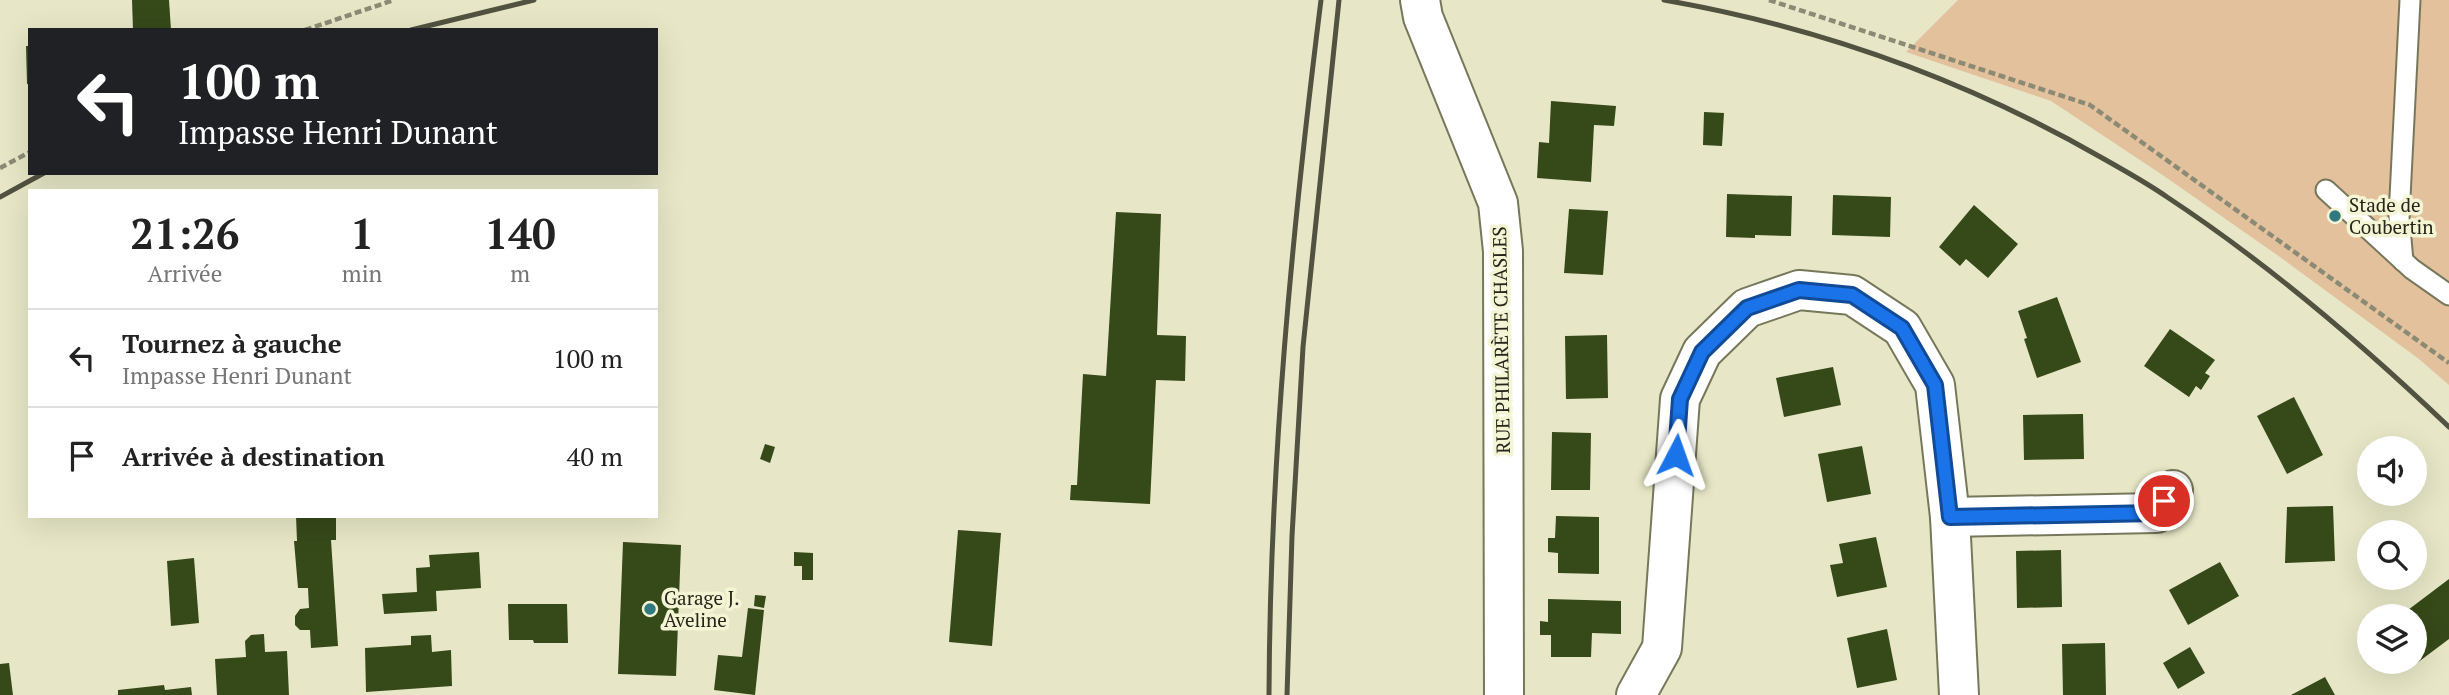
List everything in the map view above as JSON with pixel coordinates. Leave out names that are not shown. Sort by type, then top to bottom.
[{"type":"street","name":"RUE PHILARÈTE CHASLES","points":[[1420,0],[1423,17],[1497,203],[1503,251],[1504,695]]},
{"type":"street","points":[[1636,695],[1662,648],[1680,399],[1702,352],[1747,308],[1799,290],[1852,295],[1902,328],[1935,385],[1950,517],[1959,695]]},
{"type":"street","points":[[1950,517],[2156,513],[2173,490]]},
{"type":"lane","points":[[2403,261],[2399,217],[2410,0]]},
{"type":"lane","points":[[2326,190],[2403,261],[2449,295]]},
{"type":"path","points":[[311,28],[394,0]]},
{"type":"path","points":[[1769,0],[2090,105],[2449,363]]},
{"type":"path","points":[[0,168],[28,153]]},
{"type":"shaded area","name":"Stade de Coubertin","points":[[1958,0],[2449,0],[2449,385],[2419,359],[2280,257],[2051,101],[1906,52]]},
{"type":"building","points":[[132,0],[169,0],[171,28],[133,28]]},
{"type":"building","points":[[26,46],[28,46],[28,84]]},
{"type":"building","points":[[1551,101],[1616,106],[1614,126],[1594,125],[1591,182],[1537,178],[1539,142],[1549,143]]},
{"type":"building","points":[[1704,112],[1724,113],[1722,146],[1703,145]]},
{"type":"building","points":[[1727,194],[1792,196],[1791,236],[1726,237]]},
{"type":"building","points":[[1833,195],[1891,197],[1890,237],[1832,235]]},
{"type":"building","points":[[1974,205],[2018,244],[1988,278],[1966,259],[1960,266],[1939,247]]},
{"type":"building","points":[[1569,209],[1608,211],[1603,275],[1564,273]]},
{"type":"building","points":[[1116,212],[1161,214],[1157,335],[1186,336],[1185,381],[1156,380],[1150,504],[1070,500],[1071,485],[1077,485],[1083,374],[1106,376]]},
{"type":"building","points":[[2057,297],[2081,362],[2037,378],[2018,311]]},
{"type":"building","points":[[2170,329],[2215,360],[2205,373],[2210,376],[2201,390],[2196,386],[2189,397],[2144,366]]},
{"type":"building","points":[[1607,335],[1608,398],[1566,399],[1565,336]]},
{"type":"building","points":[[1833,367],[1841,405],[1784,417],[1776,378]]},
{"type":"building","points":[[2294,397],[2323,455],[2287,474],[2257,416]]},
{"type":"building","points":[[2083,414],[2084,459],[2024,460],[2023,415]]},
{"type":"building","points":[[1552,432],[1591,433],[1590,490],[1551,490]]},
{"type":"building","points":[[765,444],[775,447],[770,463],[760,459]]},
{"type":"building","points":[[1862,446],[1871,494],[1827,502],[1818,454]]},
{"type":"building","points":[[2333,506],[2335,561],[2285,563],[2287,507]]},
{"type":"building","points":[[1556,516],[1599,517],[1599,574],[1558,573],[1558,553],[1548,552],[1548,538],[1555,538]]},
{"type":"building","points":[[296,518],[336,518],[336,540],[331,540],[338,646],[311,648],[310,630],[300,630],[295,625],[295,616],[300,609],[309,608],[308,588],[298,588],[294,541],[297,541]]},
{"type":"building","points":[[958,530],[1001,533],[992,646],[949,642]]},
{"type":"building","points":[[1876,537],[1887,587],[1837,597],[1830,565],[1843,563],[1839,544]]},
{"type":"building","name":"Garage J. Aveline","points":[[623,542],[681,545],[676,676],[618,674]]},
{"type":"building","points":[[2061,550],[2062,607],[2017,608],[2016,551]]},
{"type":"building","points":[[479,552],[481,588],[436,591],[437,611],[384,614],[382,594],[417,592],[416,568],[430,567],[429,555]]},
{"type":"building","points":[[794,552],[813,553],[813,580],[802,580],[802,566],[794,566]]},
{"type":"building","points":[[194,558],[199,623],[171,626],[167,561]]},
{"type":"building","points":[[2220,562],[2239,596],[2188,625],[2169,590]]},
{"type":"building","points":[[2449,579],[2449,639],[2427,656],[2427,604],[2416,604]]},
{"type":"building","points":[[755,595],[766,596],[764,608],[754,606]]},
{"type":"building","points":[[1548,599],[1621,601],[1621,634],[1592,633],[1591,657],[1551,657],[1551,635],[1540,635],[1540,621],[1548,622]]},
{"type":"building","points":[[508,604],[567,604],[568,643],[509,640]]},
{"type":"building","points":[[748,608],[764,610],[755,695],[714,690],[718,655],[742,657]]},
{"type":"building","points":[[1887,629],[1897,680],[1857,688],[1847,638]]},
{"type":"building","points":[[264,634],[265,652],[287,651],[289,695],[217,695],[215,659],[246,657],[245,641],[251,635]]},
{"type":"building","points":[[431,635],[432,652],[451,650],[452,686],[366,692],[365,648],[411,645],[411,636]]},
{"type":"building","points":[[2105,643],[2106,695],[2063,695],[2062,644]]},
{"type":"building","points":[[2190,647],[2205,673],[2178,689],[2163,663]]},
{"type":"building","points":[[9,663],[13,695],[0,695],[0,664]]},
{"type":"building","points":[[2325,677],[2335,695],[2291,695]]},
{"type":"building","points":[[164,685],[165,690],[191,687],[192,695],[118,695],[118,690]]},
{"type":"railway","points":[[419,28],[534,0]]},
{"type":"railway","points":[[1269,695],[1273,521],[1284,347],[1321,0]]},
{"type":"railway","points":[[1287,695],[1292,536],[1303,347],[1339,0]]},
{"type":"railway","points":[[1664,0],[1779,25],[1891,60],[1999,105],[2104,159],[2152,187],[2242,249],[2348,335],[2449,427]]},
{"type":"railway","points":[[0,197],[40,175]]},
{"type":"place","name":"Stade de Coubertin","points":[[2335,216]]},
{"type":"place","name":"Garage J. Aveline","points":[[650,609]]},
{"type":"route","points":[[1676,455],[1680,399],[1702,352],[1747,308],[1799,290],[1826,292],[1852,295],[1902,328],[1935,385],[1950,517],[2156,513],[2164,501]]}]
